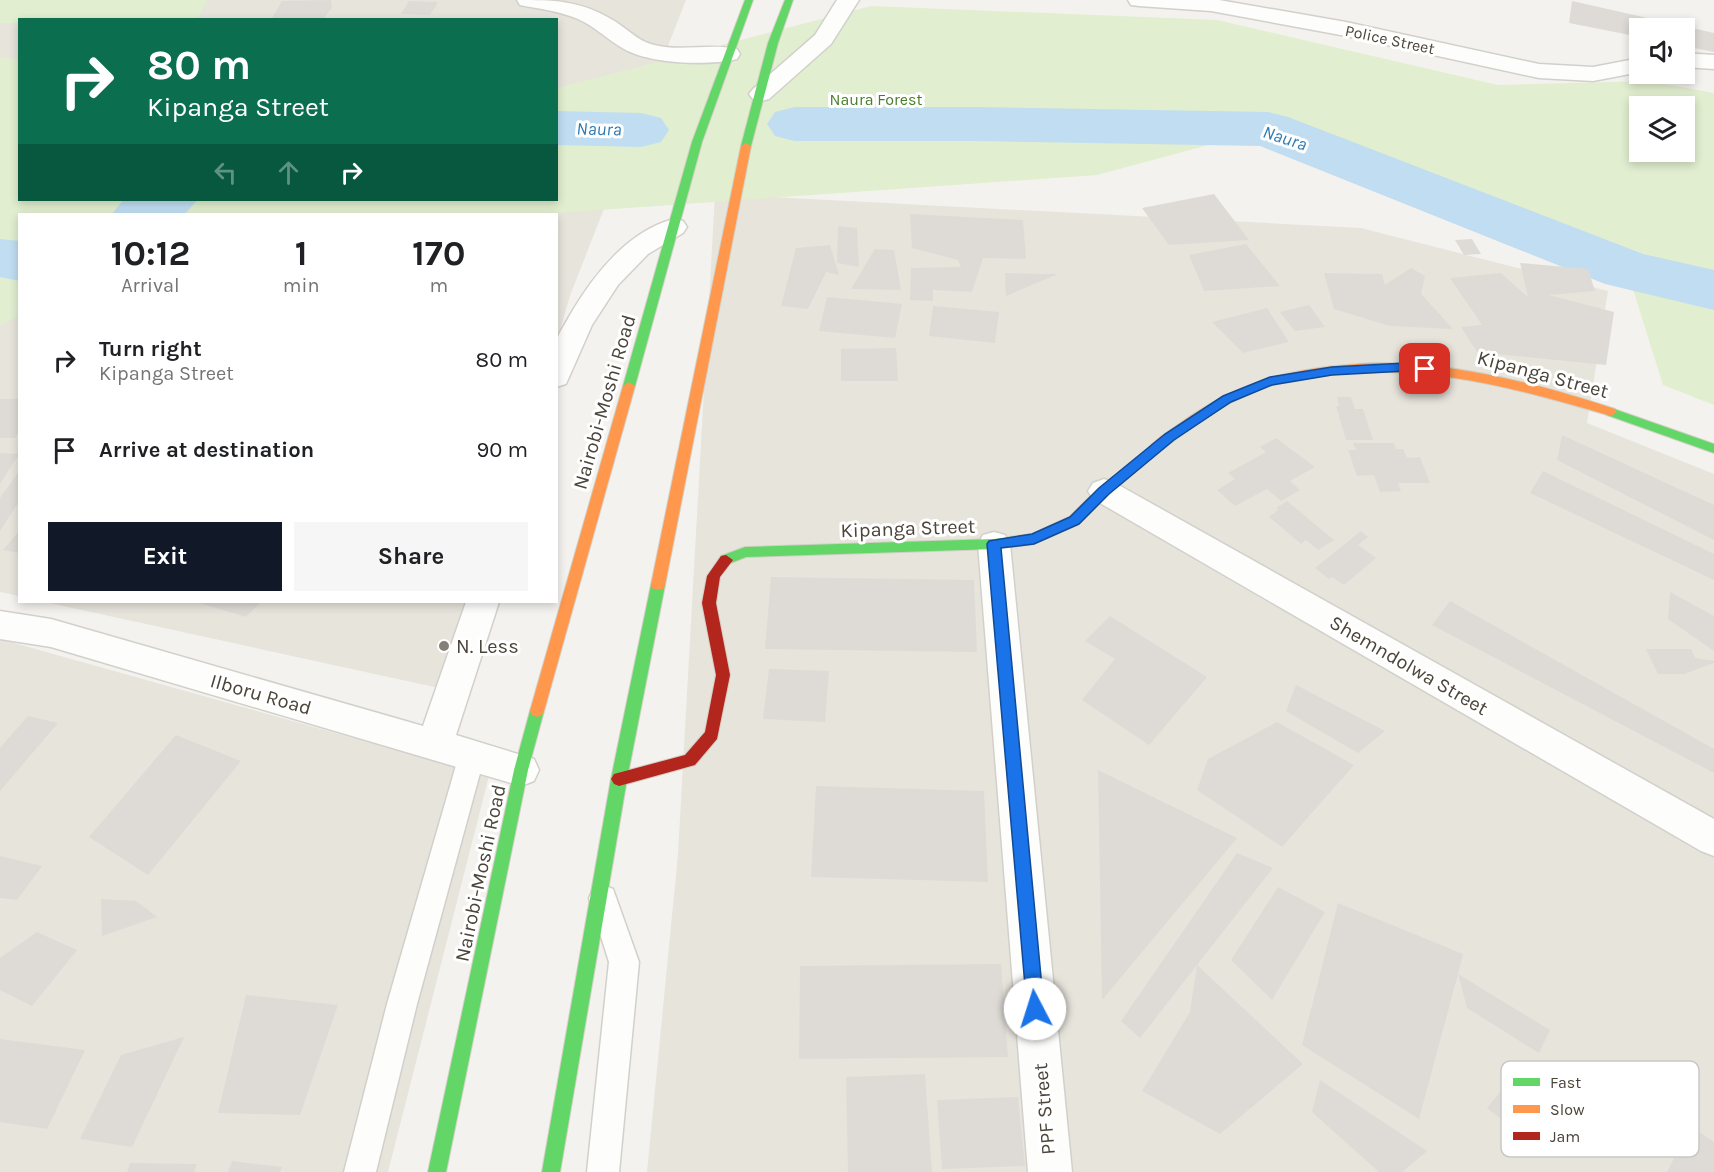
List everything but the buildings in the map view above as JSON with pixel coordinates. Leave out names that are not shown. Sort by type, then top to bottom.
[{"type":"main road","name":"Nairobi-Moshi Road","points":[[437,1172],[521,770],[697,142],[749,0]]},
{"type":"main road","points":[[551,1172],[619,779],[746,145],[773,43],[789,0]]},
{"type":"main road","name":"Kipanga Street","points":[[619,779],[690,760],[712,735],[723,675],[709,603],[714,576],[726,560],[745,552],[994,544],[1034,538],[1074,520],[1104,491],[1170,437],[1227,399],[1270,381],[1332,371],[1406,367],[1463,374],[1586,403],[1714,449]]},
{"type":"street","points":[[528,0],[547,2],[579,12],[604,23],[637,47],[670,53],[729,54]]},
{"type":"street","points":[[761,94],[823,39],[848,0]]},
{"type":"street","name":"Police Street","points":[[1139,0],[1222,7],[1346,29],[1539,71],[1593,74],[1629,67]]},
{"type":"street","points":[[1695,61],[1714,62]]},
{"type":"street","points":[[558,371],[567,346],[602,287],[636,250],[674,227]]},
{"type":"street","name":"Shemndolwa Street","points":[[1104,491],[1714,839]]},
{"type":"street","name":"PPF Street","points":[[994,544],[1050,1172]]},
{"type":"street","points":[[435,744],[482,603]]},
{"type":"street","name":"Ilboru Road","points":[[0,625],[51,633],[521,770]]},
{"type":"lane","points":[[360,1172],[402,1004],[472,755]]},
{"type":"lane","points":[[600,890],[624,962],[603,1172]]},
{"type":"shaded area","points":[[0,0],[686,0],[571,293],[558,337],[558,213],[18,213],[18,596],[0,592]]},
{"type":"shaded area","points":[[715,194],[1361,228],[1608,291],[1587,423],[1714,474],[1714,1172],[647,1172],[678,854]]},
{"type":"shaded area","points":[[50,603],[475,603],[448,690]]},
{"type":"shaded area","points":[[0,639],[489,776],[388,1172],[0,1172]]},
{"type":"green space","points":[[0,0],[207,0],[198,18],[18,18],[18,23],[0,23]]},
{"type":"green space","name":"Naura Forest","points":[[871,6],[1217,20],[1498,85],[1629,82],[1629,84],[1665,84],[1714,93],[1714,405],[1663,385],[1627,270],[1268,129],[1097,175],[556,213],[18,213],[18,316],[0,326],[0,57],[18,60],[18,201],[558,201],[558,88]]},
{"type":"waterway","name":"Naura","points":[[795,124],[975,124],[1268,129],[1627,270],[1714,290]]},
{"type":"waterway","name":"Naura","points":[[558,128],[641,130]]},
{"type":"waterway","name":"Naura","points":[[143,213],[166,201]]},
{"type":"waterway","name":"Naura","points":[[0,258],[18,261]]},
{"type":"traffic: fast","points":[[629,386],[697,142],[749,0]]},
{"type":"traffic: fast","points":[[746,146],[773,43],[789,0]]},
{"type":"traffic: fast","points":[[1611,412],[1714,449]]},
{"type":"traffic: fast","points":[[726,560],[745,552],[994,544],[1034,539],[1074,520],[1104,491],[1150,453]]},
{"type":"traffic: fast","points":[[551,1172],[619,779],[658,585]]},
{"type":"traffic: fast","points":[[437,1172],[521,770],[537,711]]},
{"type":"traffic: slow","points":[[658,585],[746,146]]},
{"type":"traffic: slow","points":[[1150,453],[1192,421],[1238,393],[1271,381],[1302,374],[1338,370],[1374,367],[1437,370],[1527,389],[1611,412]]},
{"type":"traffic: slow","points":[[537,711],[629,386]]},
{"type":"traffic: jam","points":[[619,779],[690,760],[712,735],[723,675],[709,603],[714,576],[726,560]]},
{"type":"place","name":"N. Less","points":[[444,646]]},
{"type":"route","points":[[1035,1009],[994,544],[1034,538],[1074,520],[1104,491],[1170,437],[1227,399],[1270,381],[1332,371],[1406,367],[1425,369]]}]
